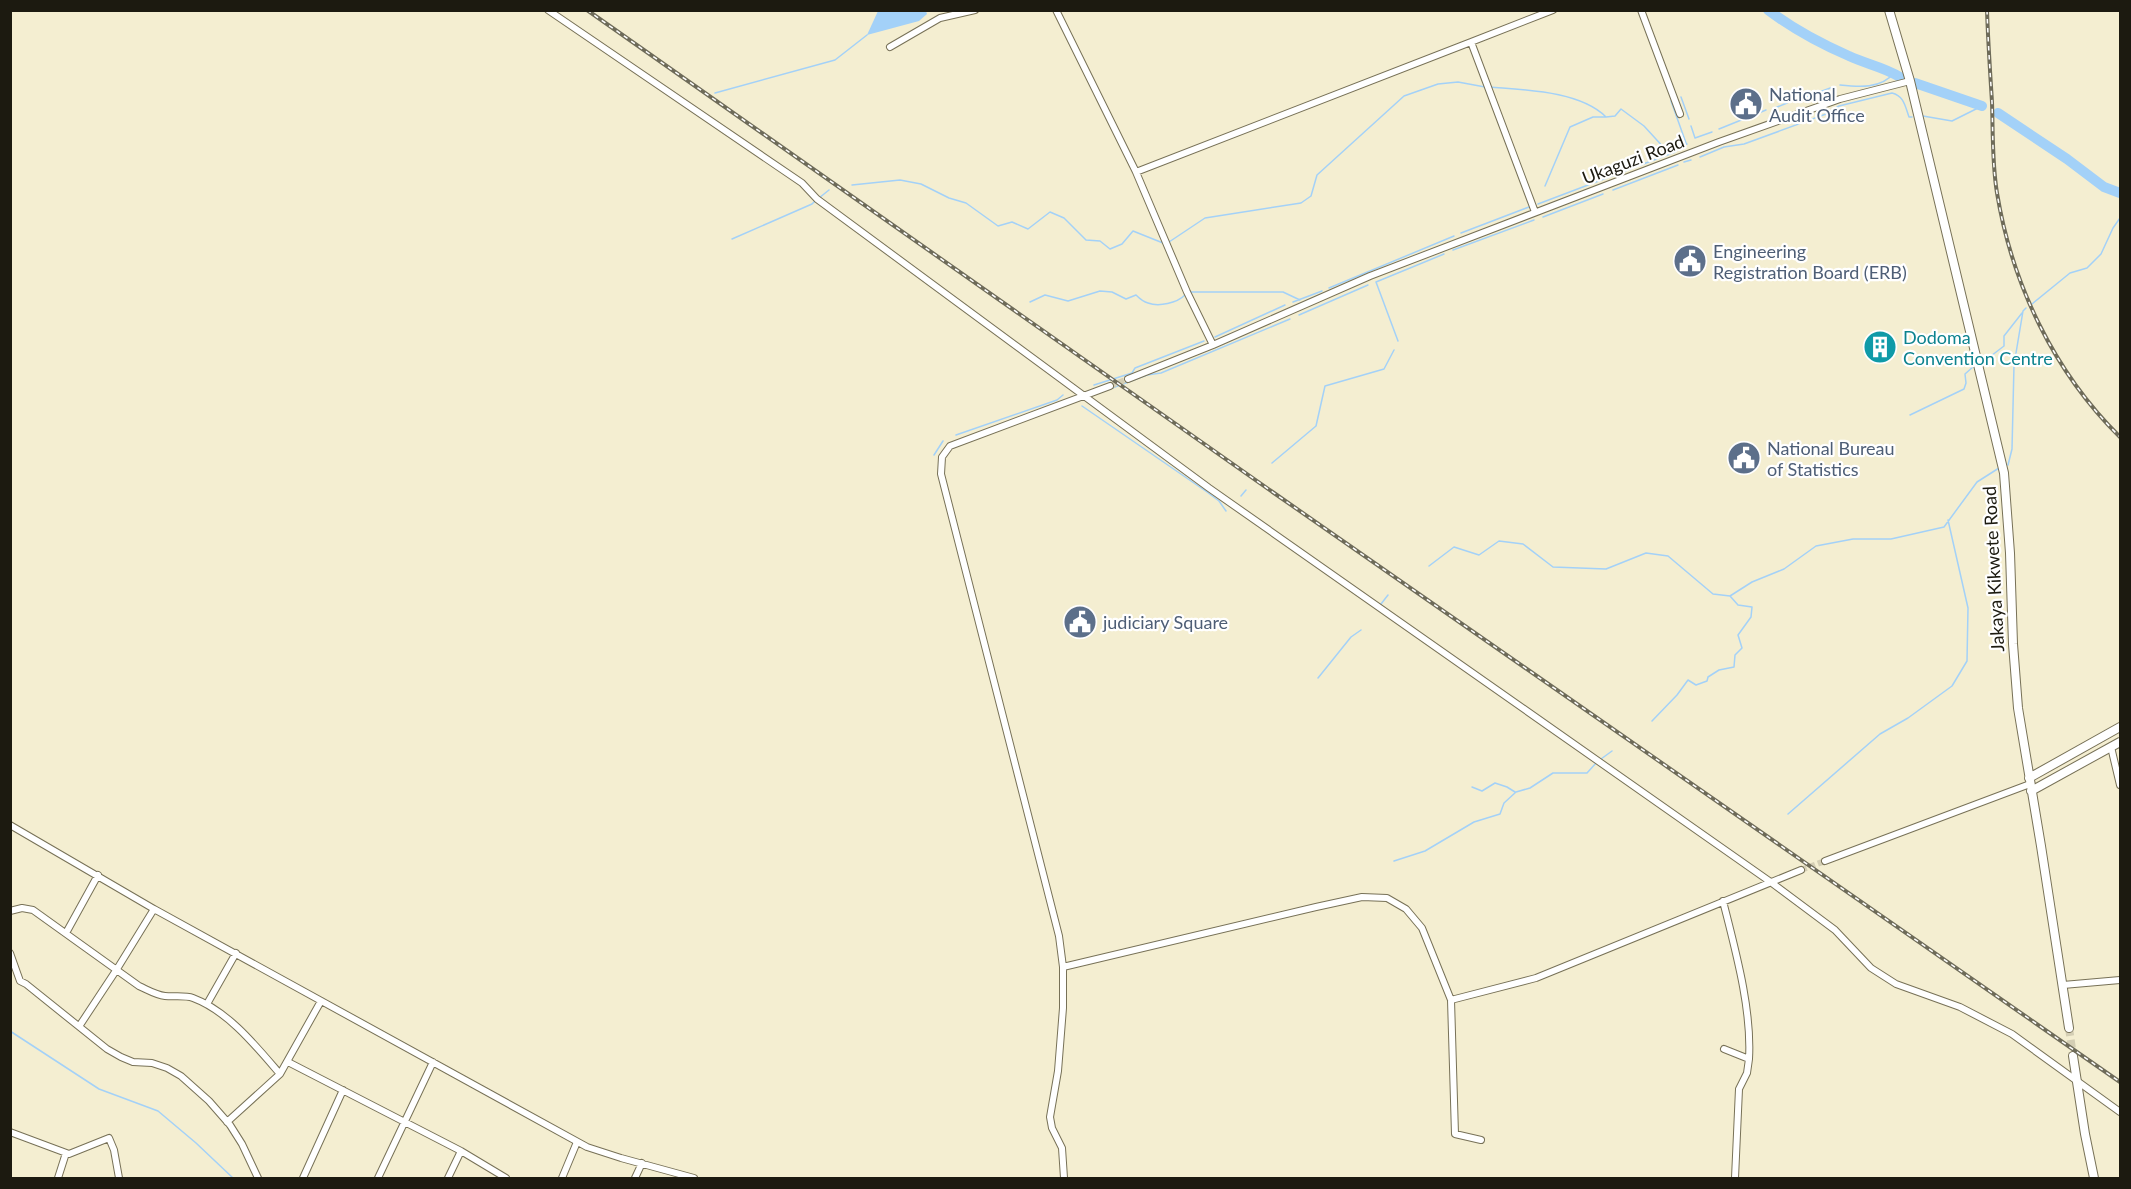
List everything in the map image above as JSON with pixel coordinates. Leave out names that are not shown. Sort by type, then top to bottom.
[{"type":"main road","name":"Jakaya Kikwete Road","points":[[1889,10],[1910,81],[2004,473],[2010,542],[2015,682],[2069,1028]]},
{"type":"main road","points":[[2030,784],[2121,727]]},
{"type":"main road","points":[[2030,784],[2121,742]]},
{"type":"main road","points":[[2073,1056],[2094,1179]]},
{"type":"street","points":[[548,10],[802,183],[817,199],[1209,488],[1772,882],[1835,930],[1871,968],[1896,984],[1960,1006],[2012,1034],[2121,1112]]},
{"type":"street","points":[[890,47],[940,18],[975,10]]},
{"type":"street","points":[[1056,10],[1136,172],[1187,292],[1213,345]]},
{"type":"street","points":[[1136,172],[1553,10]]},
{"type":"street","points":[[1641,10],[1680,114]]},
{"type":"street","points":[[1471,42],[1535,212]]},
{"type":"street","name":"Ukaguzi Road","points":[[1128,379],[1213,345],[1370,276],[1535,212],[1794,115],[1840,99],[1910,81]]},
{"type":"street","points":[[1064,1179],[1062,1148],[1052,1128],[1050,1117],[1058,1071],[1063,1008],[1063,967],[1059,936],[941,474],[942,457],[951,446],[1110,386]]},
{"type":"street","points":[[2110,747],[2121,785]]},
{"type":"street","points":[[1825,861],[2030,784]]},
{"type":"street","points":[[10,825],[154,909],[577,1142],[621,1158],[694,1179]]},
{"type":"street","points":[[1451,1000],[1536,978],[1801,870]]},
{"type":"street","points":[[66,933],[98,875]]},
{"type":"street","points":[[1063,967],[1362,897],[1387,898],[1406,909],[1422,928],[1451,1000],[1455,1134],[1481,1140]]},
{"type":"street","points":[[1723,901],[1747,1010],[1750,1040],[1747,1073],[1739,1089],[1735,1179]]},
{"type":"street","points":[[10,911],[22,908],[33,910],[139,986],[164,996],[190,996],[218,1010],[280,1074]]},
{"type":"street","points":[[80,1025],[154,909]]},
{"type":"street","points":[[10,953],[20,981],[70,1020],[80,1025],[92,1039],[121,1058],[167,1068],[181,1076],[209,1101],[242,1144],[258,1179]]},
{"type":"street","points":[[207,1004],[236,953]]},
{"type":"street","points":[[2062,985],[2121,980]]},
{"type":"street","points":[[227,1122],[280,1074],[321,1001]]},
{"type":"street","points":[[1724,1049],[1749,1059]]},
{"type":"street","points":[[288,1062],[461,1151],[506,1179]]},
{"type":"street","points":[[378,1179],[433,1062]]},
{"type":"street","points":[[303,1179],[343,1090]]},
{"type":"street","points":[[10,1132],[69,1154],[109,1138],[114,1150],[119,1179]]},
{"type":"street","points":[[562,1179],[577,1142]]},
{"type":"street","points":[[448,1179],[461,1151]]},
{"type":"street","points":[[58,1179],[66,1153]]},
{"type":"street","points":[[635,1179],[642,1163]]},
{"type":"water","points":[[878,11],[926,11],[927,14],[919,21],[867,35]]},
{"type":"waterway","points":[[1768,10],[1828,46],[1900,77]]},
{"type":"waterway","points":[[715,93],[835,60],[867,35]]},
{"type":"waterway","points":[[1840,85],[1876,84],[1883,82],[1894,73]]},
{"type":"waterway","points":[[1169,242],[1205,218],[1301,203],[1311,196],[1317,175],[1404,96],[1438,84],[1458,82],[1485,87]]},
{"type":"waterway","points":[[1915,83],[1982,106]]},
{"type":"waterway","points":[[1490,87],[1551,93],[1567,97],[1595,108],[1606,117],[1615,116],[1621,109],[1644,126],[1666,150],[1687,144]]},
{"type":"waterway","points":[[1795,101],[1833,87]]},
{"type":"waterway","points":[[1700,157],[1724,147],[1744,144],[1826,114],[1839,106],[1892,93],[1902,99],[1909,117],[1912,117]]},
{"type":"waterway","points":[[1681,97],[1689,119]]},
{"type":"waterway","points":[[1671,101],[1686,143]]},
{"type":"waterway","points":[[1775,108],[1787,103]]},
{"type":"waterway","points":[[1923,116],[1952,121],[1982,106]]},
{"type":"waterway","points":[[1719,129],[1766,110]]},
{"type":"waterway","points":[[1998,113],[2104,187],[2120,193]]},
{"type":"waterway","points":[[1545,186],[1570,127],[1593,117],[1606,117]]},
{"type":"waterway","points":[[1691,126],[1695,138],[1712,132]]},
{"type":"waterway","points":[[1538,204],[1675,152],[1683,146]]},
{"type":"waterway","points":[[1684,162],[1691,160]]},
{"type":"waterway","points":[[1613,190],[1678,165]]},
{"type":"waterway","points":[[852,185],[900,180],[921,184],[949,198],[966,203],[998,226],[1012,222],[1028,229],[1050,212],[1064,218],[1086,240],[1100,241],[1110,249],[1122,244],[1133,231],[1163,243]]},
{"type":"waterway","points":[[819,198],[829,190]]},
{"type":"waterway","points":[[1543,217],[1603,194]]},
{"type":"waterway","points":[[732,239],[815,201]]},
{"type":"waterway","points":[[1461,233],[1529,207]]},
{"type":"waterway","points":[[2032,304],[2070,273],[2087,268],[2101,254],[2120,218]]},
{"type":"waterway","points":[[1453,250],[1534,220]]},
{"type":"waterway","points":[[1329,288],[1454,236]]},
{"type":"waterway","points":[[1398,341],[1376,282],[1444,254]]},
{"type":"waterway","points":[[1299,315],[1368,285]]},
{"type":"waterway","points":[[1030,302],[1045,295],[1068,301],[1100,291],[1112,292],[1126,299],[1136,295],[1146,302],[1162,304],[1173,302],[1185,295]]},
{"type":"waterway","points":[[1293,302],[1322,291]]},
{"type":"waterway","points":[[1188,292],[1283,292],[1300,300]]},
{"type":"waterway","points":[[1215,337],[1285,305]]},
{"type":"waterway","points":[[2008,465],[2012,449],[2014,365],[2023,311],[2026,308]]},
{"type":"waterway","points":[[1983,362],[2004,346],[2004,336],[2022,313]]},
{"type":"waterway","points":[[1099,393],[1147,375],[1161,373],[1290,319]]},
{"type":"waterway","points":[[1094,385],[1132,373],[1135,368],[1204,341]]},
{"type":"waterway","points":[[1272,463],[1316,426],[1325,386],[1384,369],[1394,350]]},
{"type":"waterway","points":[[1910,415],[1964,389],[1965,374],[1974,366]]},
{"type":"waterway","points":[[956,435],[1057,400],[1063,395]]},
{"type":"waterway","points":[[1082,406],[1207,492],[1219,501],[1226,511]]},
{"type":"waterway","points":[[934,455],[943,441]]},
{"type":"waterway","points":[[1429,566],[1454,547],[1479,555],[1499,541],[1523,544],[1553,567],[1606,569],[1646,553],[1668,556],[1713,594],[1730,596],[1752,582],[1784,569],[1816,546],[1853,539],[1891,539],[1944,527],[1977,482],[1999,468]]},
{"type":"waterway","points":[[1241,496],[1246,490]]},
{"type":"waterway","points":[[1788,814],[1880,734],[1908,718],[1952,686],[1967,661],[1968,608],[1948,520]]},
{"type":"waterway","points":[[1381,604],[1388,595]]},
{"type":"waterway","points":[[1652,721],[1688,680],[1696,685],[1707,681],[1708,677],[1719,670],[1734,667],[1735,655],[1742,648],[1738,635],[1751,617],[1752,607],[1738,605],[1730,596]]},
{"type":"waterway","points":[[1318,678],[1351,637],[1361,630]]},
{"type":"waterway","points":[[1601,759],[1612,751]]},
{"type":"waterway","points":[[1394,861],[1425,851],[1474,822],[1500,814],[1504,803],[1516,792],[1530,788],[1553,773],[1587,773],[1597,762]]},
{"type":"waterway","points":[[1472,787],[1482,791],[1495,783],[1515,792]]},
{"type":"waterway","points":[[10,1031],[99,1089],[158,1111],[233,1178]]},
{"type":"tunnel","points":[[1110,386],[1128,379]]},
{"type":"tunnel","points":[[1801,870],[1825,861]]},
{"type":"tunnel","points":[[2069,1028],[2073,1056]]},
{"type":"railway","points":[[587,10],[1274,493],[2120,1082]]},
{"type":"railway","points":[[1987,10],[1995,182],[2013,260],[2039,325],[2056,355],[2096,412],[2120,437]]},
{"type":"place","name":"National Audit Office","points":[[1746,104]]},
{"type":"place","name":"Engineering Registration Board (ERB)","points":[[1690,261]]},
{"type":"place","name":"Dodoma Convention Centre","points":[[1880,347]]},
{"type":"place","name":"National Bureau of Statistics","points":[[1744,458]]},
{"type":"place","name":"judiciary Square","points":[[1080,622]]}]
